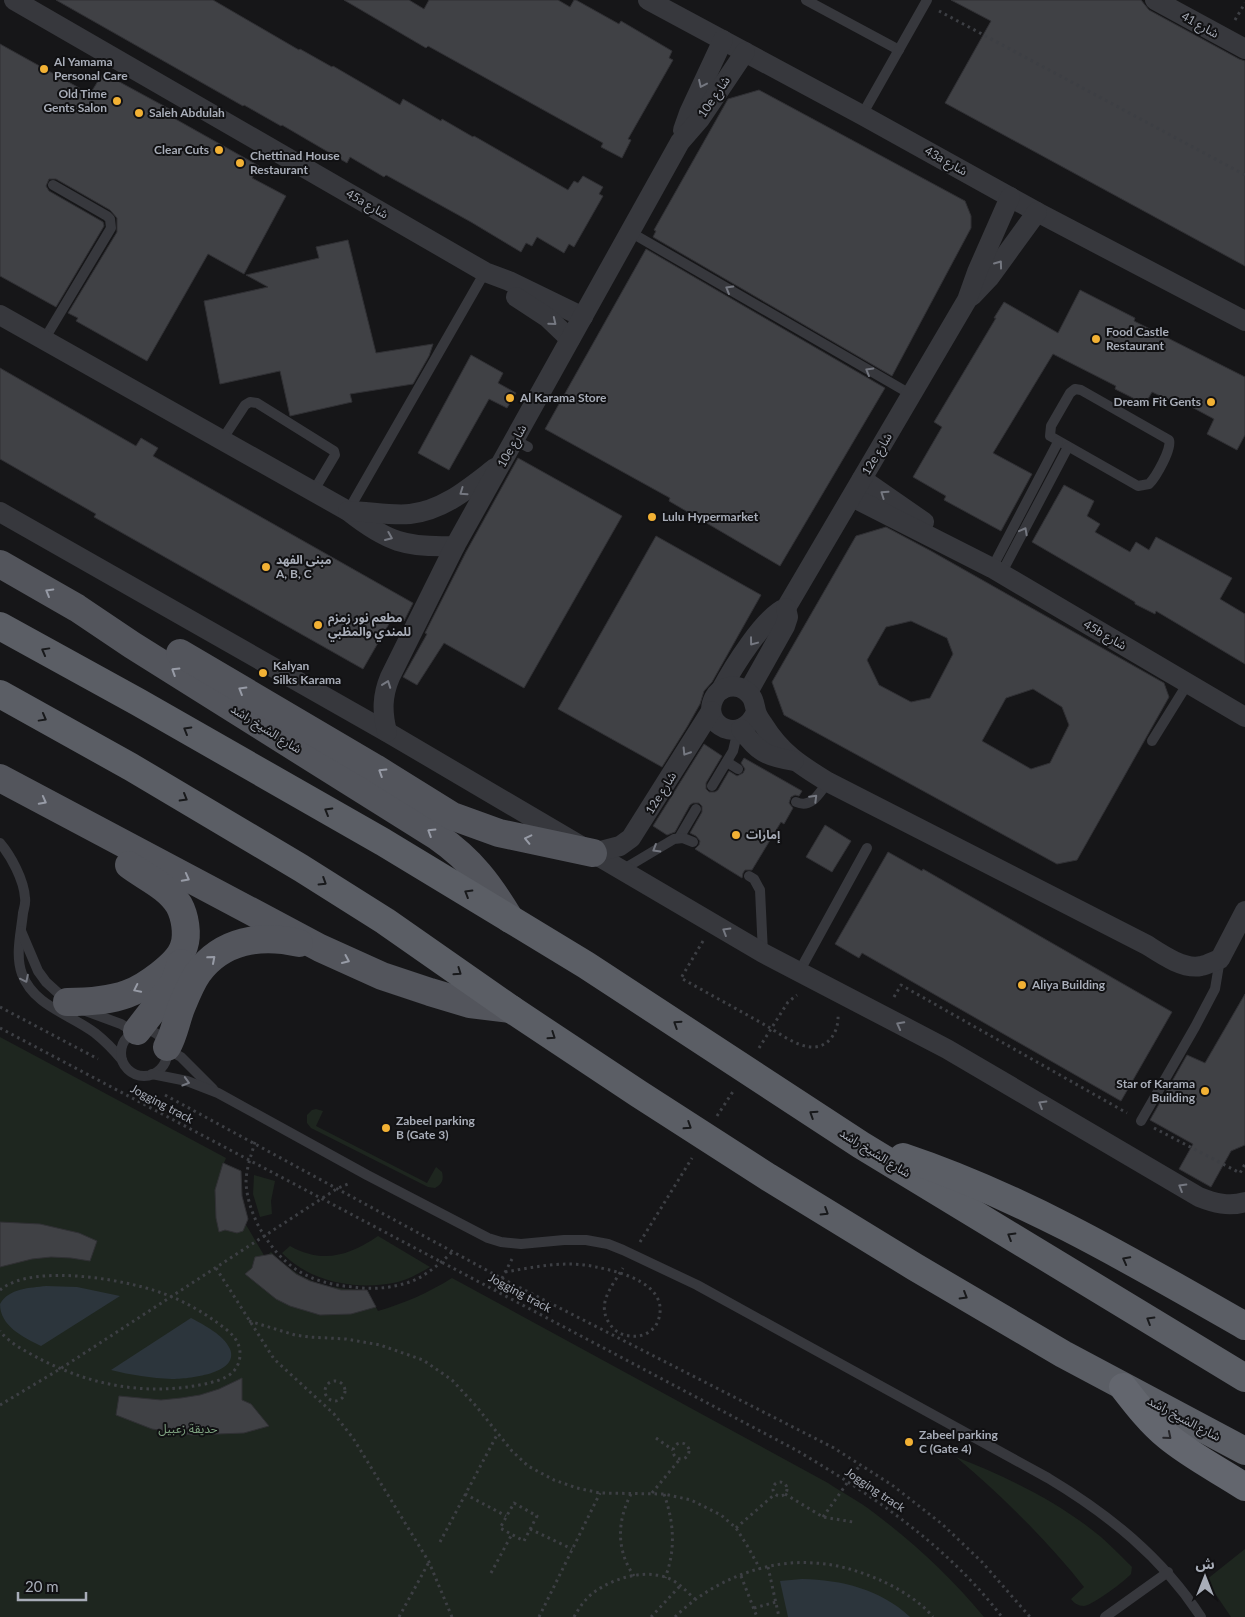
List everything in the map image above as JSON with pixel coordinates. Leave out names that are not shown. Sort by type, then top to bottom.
[{"type":"highway","name":"شارع الشيخ راشد","points":[[0,626],[375,837],[510,918],[594,970],[861,1145],[1245,1378]]},
{"type":"highway","name":"شارع الشيخ راشد","points":[[0,694],[132,767],[301,868],[385,921],[639,1094],[768,1177],[915,1267],[1063,1354],[1245,1451]]},
{"type":"highway","points":[[861,1145],[930,1166],[997,1194],[1132,1263],[1245,1326]]},
{"type":"highway","points":[[1192,1345],[1245,1364]]},
{"type":"highway","points":[[1123,1387],[1151,1421],[1168,1436],[1245,1487]]},
{"type":"main road","name":"شارع الشيخ راشد","points":[[0,564],[91,616],[132,645],[456,849],[487,882],[510,918]]},
{"type":"main road","points":[[91,616],[115,620],[143,632],[375,768],[452,816],[499,833],[593,853]]},
{"type":"main road","name":"شارع الشيخ راشد","points":[[0,778],[320,948],[382,976],[470,1004],[512,1009]]},
{"type":"main road","points":[[110,837],[118,854],[129,865],[159,884],[173,897],[180,907],[186,929],[180,970],[174,983],[135,1031]]},
{"type":"main road","points":[[167,1048],[174,1033],[180,1010],[193,981],[213,957],[229,947],[248,940],[288,941],[320,948]]},
{"type":"main road","points":[[67,1002],[93,1002],[110,999],[142,987],[158,977],[184,947]]},
{"type":"street","name":"45a شارع","points":[[14,0],[485,272],[510,281],[582,317]]},
{"type":"street","name":"43a شارع","points":[[648,0],[1037,212],[1245,321]]},
{"type":"street","name":"شارع 41","points":[[1155,0],[1245,49]]},
{"type":"street","name":"10e شارع","points":[[387,732],[383,718],[383,704],[385,690],[390,677],[455,546],[502,463],[522,444],[570,339],[680,142],[689,113],[723,40]]},
{"type":"street","name":"10e شارع","points":[[680,142],[700,119],[745,52]]},
{"type":"street","name":"12e شارع","points":[[721,690],[738,662],[770,620],[777,612],[786,608],[912,395],[967,300],[977,272],[1010,197]]},
{"type":"street","name":"12e شارع","points":[[967,300],[989,278],[1037,212]]},
{"type":"street","name":"45a شارع","points":[[485,272],[505,289],[548,318],[570,339]]},
{"type":"street","points":[[0,315],[348,511],[382,535],[400,542],[420,546],[455,546]]},
{"type":"street","points":[[348,511],[409,514],[431,510],[450,501],[502,463]]},
{"type":"street","name":"45b شارع","points":[[862,479],[944,536],[965,554]]},
{"type":"street","name":"45b شارع","points":[[852,497],[997,571],[1245,717]]},
{"type":"street","points":[[0,512],[387,732],[763,953],[947,1049],[1200,1197],[1213,1202],[1236,1203]]},
{"type":"street","name":"12e شارع","points":[[748,692],[786,626],[788,617],[786,608]]},
{"type":"street","points":[[756,712],[748,725],[739,730],[731,731],[720,726],[711,711],[713,699],[721,690],[735,686],[742,688],[753,698],[756,712],[768,733],[794,761],[828,782],[1147,946],[1166,958],[1200,967],[1220,959],[1245,911]]},
{"type":"street","name":"12e شارع","points":[[593,853],[620,846],[631,838],[711,711]]},
{"type":"street","points":[[739,730],[762,752],[780,759],[794,761]]},
{"type":"lane","points":[[806,0],[899,50]]},
{"type":"lane","points":[[862,115],[926,2]]},
{"type":"lane","points":[[44,340],[111,228],[110,219],[107,216],[53,185]]},
{"type":"lane","points":[[630,232],[912,395]]},
{"type":"lane","points":[[348,511],[485,272]]},
{"type":"lane","points":[[1078,389],[1166,438],[1170,443],[1152,481],[1142,486],[1138,486],[1068,447],[1050,436],[1049,429],[1070,394],[1078,389]]},
{"type":"lane","points":[[222,440],[245,405],[250,402],[257,403],[334,451],[335,455],[313,492]]},
{"type":"lane","points":[[997,571],[1058,442]]},
{"type":"lane","points":[[997,571],[1068,447]]},
{"type":"lane","points":[[1152,741],[1188,683]]},
{"type":"lane","points":[[712,786],[733,751],[739,730]]},
{"type":"lane","points":[[727,762],[738,770]]},
{"type":"lane","points":[[796,802],[802,805],[810,804],[828,782]]},
{"type":"lane","points":[[679,838],[696,809]]},
{"type":"lane","points":[[622,870],[670,840],[684,838],[693,842]]},
{"type":"lane","points":[[0,843],[6,850],[18,873],[25,898],[21,931],[19,961],[28,985],[47,1004],[94,1032],[112,1048],[131,1072],[145,1076],[152,1074],[164,1064],[167,1057],[167,1048],[163,1039],[156,1032],[146,1030],[135,1031],[121,1024],[90,1014],[67,1002],[46,982],[38,971],[21,931]]},
{"type":"lane","points":[[799,972],[867,848]]},
{"type":"lane","points":[[749,876],[754,879],[760,890],[763,953]]},
{"type":"lane","points":[[1141,1121],[1215,989],[1220,959]]},
{"type":"lane","points":[[122,1060],[121,1049],[125,1039],[135,1031]]},
{"type":"lane","points":[[167,1048],[182,1057],[218,1093]]},
{"type":"lane","points":[[152,1074],[186,1082],[218,1093],[475,1232],[501,1242],[521,1244],[564,1240],[586,1240],[608,1244],[697,1285],[1077,1495],[1119,1525],[1150,1554],[1168,1572],[1201,1617]]},
{"type":"lane","points":[[1106,1617],[1168,1572]]},
{"type":"path","points":[[926,2],[1245,175]]},
{"type":"path","points":[[714,923],[681,978],[791,1040]]},
{"type":"path","points":[[893,998],[901,985],[1141,1121],[1240,1173],[1245,1164]]},
{"type":"path","points":[[0,1007],[105,1063]]},
{"type":"path","name":"Jogging track","points":[[0,1028],[796,1450],[888,1508],[930,1542],[988,1599],[1002,1617]]},
{"type":"path","points":[[158,1091],[501,1278],[834,1448],[892,1485],[942,1524],[982,1562],[1030,1617]]},
{"type":"path","points":[[254,1142],[246,1182],[249,1204],[254,1218],[274,1250],[296,1271],[317,1280],[340,1286],[372,1288],[400,1285],[416,1279],[453,1251]]},
{"type":"path","points":[[0,1404],[60,1369],[324,1199],[338,1188],[367,1175]]},
{"type":"path","points":[[496,1290],[521,1244]]},
{"type":"path","points":[[505,1272],[573,1264],[596,1266],[641,1282]]},
{"type":"path","points":[[216,1268],[274,1359],[326,1407],[354,1438],[429,1562],[452,1617]]},
{"type":"path","points":[[0,1290],[7,1283],[24,1278],[57,1276],[92,1277],[127,1283],[171,1296],[212,1319],[236,1338],[240,1354],[238,1362],[229,1376],[222,1380],[190,1387],[158,1390],[125,1388],[93,1381],[60,1369],[28,1353],[3,1336],[0,1331]]},
{"type":"path","points":[[249,1321],[309,1338],[346,1339],[374,1344],[423,1360],[452,1380],[512,1451],[528,1466],[554,1480],[600,1493],[652,1493],[691,1500],[720,1515],[736,1528],[760,1569]]},
{"type":"path","points":[[332,1382],[339,1383],[344,1388],[344,1396],[338,1401],[331,1400],[326,1395],[326,1387],[332,1382]]},
{"type":"path","points":[[326,1407],[331,1400]]},
{"type":"path","points":[[440,1542],[498,1433]]},
{"type":"path","points":[[656,1438],[673,1450],[676,1457],[680,1459]]},
{"type":"path","points":[[652,1493],[680,1459],[687,1455],[688,1448],[686,1444],[678,1444],[673,1450]]},
{"type":"path","points":[[822,1517],[860,1465]]},
{"type":"path","points":[[775,1494],[773,1486],[776,1482],[780,1481],[784,1482],[787,1486],[786,1494]]},
{"type":"path","points":[[539,1617],[600,1493]]},
{"type":"path","points":[[631,1493],[625,1504],[620,1529],[623,1554],[627,1566],[634,1576]]},
{"type":"path","points":[[465,1494],[506,1516]]},
{"type":"path","points":[[664,1494],[671,1513],[673,1532],[673,1551],[665,1578]]},
{"type":"path","points":[[775,1494],[778,1496],[786,1494],[822,1517],[853,1522]]},
{"type":"path","points":[[736,1528],[775,1494]]},
{"type":"path","points":[[514,1503],[537,1516],[530,1529],[524,1541],[500,1528],[514,1503]]},
{"type":"path","points":[[530,1529],[572,1549]]},
{"type":"path","points":[[492,1573],[512,1534]]},
{"type":"path","points":[[399,1617],[429,1562]]},
{"type":"path","points":[[676,1617],[695,1600],[726,1581],[768,1567],[814,1562],[856,1570],[896,1587],[933,1617]]},
{"type":"path","points":[[768,1567],[779,1617]]},
{"type":"path","points":[[574,1617],[593,1593],[607,1584],[634,1576],[655,1576],[673,1581],[695,1600]]},
{"type":"path","points":[[741,1576],[757,1617]]},
{"type":"path","points":[[651,1617],[680,1586]]},
{"type":"path","points":[[754,1608],[776,1602]]},
{"type":"green space","name":"حديقة زعبيل","points":[[0,1037],[226,1158],[224,1163],[241,1171],[242,1196],[248,1220],[245,1223],[265,1257],[271,1252],[303,1277],[314,1282],[338,1288],[367,1290],[378,1311],[416,1297],[452,1278],[828,1483],[868,1508],[931,1561],[959,1588],[984,1617],[0,1617]]},
{"type":"green space","points":[[316,1109],[323,1111],[316,1126],[427,1183],[436,1167],[442,1172],[442,1182],[435,1188],[428,1187],[311,1128],[307,1123],[307,1115]]},
{"type":"green space","points":[[254,1175],[275,1181],[271,1201],[272,1214],[260,1217],[253,1194]]},
{"type":"green space","points":[[378,1236],[430,1267],[398,1282],[383,1285],[351,1285],[321,1278],[294,1263],[282,1253],[290,1246],[313,1255],[335,1255],[357,1249]]},
{"type":"green space","points":[[956,1457],[1032,1491],[1085,1524],[1132,1567],[1131,1574],[1094,1602],[1084,1606],[1076,1604],[1071,1599],[1084,1587],[1070,1569],[1023,1519]]},
{"type":"green space","points":[[1245,1549],[1245,1617],[1231,1617],[1206,1580]]},
{"type":"shaded area","points":[[46,1286],[77,1287],[120,1296],[41,1346],[20,1335],[8,1325],[1,1312],[0,1304],[14,1292],[27,1288]]},
{"type":"shaded area","points":[[191,1318],[218,1335],[230,1349],[231,1357],[227,1364],[220,1369],[200,1376],[172,1379],[141,1376],[111,1370]]},
{"type":"shaded area","points":[[802,1579],[832,1581],[860,1588],[886,1599],[910,1617],[788,1617],[780,1581]]},
{"type":"building","points":[[56,0],[213,0],[400,105],[403,99],[441,121],[442,119],[474,136],[568,190],[574,181],[578,183],[583,176],[603,187],[599,194],[603,196],[574,247],[569,244],[564,253],[537,237],[532,246],[526,243],[521,252],[386,175],[384,177],[350,157],[347,163]]},
{"type":"building","points":[[344,0],[409,0],[424,9],[429,0],[558,0],[570,7],[574,0],[576,0],[619,24],[621,21],[672,51],[669,58],[673,60],[628,139],[631,140],[622,158],[601,147],[603,143],[428,46],[426,48]]},
{"type":"building","points":[[951,0],[1141,0],[1149,10],[1245,61],[1245,266],[945,103],[991,21]]},
{"type":"building","points":[[0,44],[90,94],[103,73],[173,111],[170,116],[259,166],[252,178],[286,196],[244,274],[208,254],[147,361],[76,321],[78,318],[68,313],[117,232],[117,218],[110,210],[56,179],[49,179],[46,186],[49,191],[103,222],[104,226],[56,307],[0,276]]},
{"type":"building","points":[[759,90],[965,201],[971,216],[971,228],[892,376],[653,237],[656,231],[654,230],[728,99]]},
{"type":"building","points":[[348,240],[376,353],[433,344],[429,356],[413,384],[350,394],[352,402],[290,416],[280,371],[220,384],[204,301],[268,287],[246,275],[319,258],[316,247]]},
{"type":"building","points":[[646,249],[885,388],[780,566],[669,501],[670,498],[545,429]]},
{"type":"building","points":[[1080,290],[1135,318],[1134,321],[1245,377],[1245,435],[1237,450],[1207,434],[1214,419],[1175,398],[1173,402],[1152,392],[1145,404],[1115,389],[1116,386],[1053,354],[993,453],[1032,474],[1001,531],[944,500],[946,496],[913,477],[942,427],[934,422],[1004,302],[1058,333]]},
{"type":"building","points":[[471,355],[503,373],[498,383],[516,393],[507,408],[489,399],[449,470],[418,453]]},
{"type":"building","points":[[0,368],[136,446],[141,438],[158,448],[153,456],[413,603],[404,621],[394,615],[363,669],[94,517],[96,514],[0,459]]},
{"type":"building","points":[[518,458],[622,516],[524,688],[444,643],[417,685],[403,677],[427,634],[425,633],[466,552]]},
{"type":"building","points":[[1064,485],[1094,501],[1087,516],[1100,524],[1095,532],[1130,552],[1136,542],[1149,550],[1156,537],[1232,578],[1220,599],[1245,614],[1245,664],[1156,611],[1155,614],[1135,604],[1135,602],[1032,542]]},
{"type":"building","points":[[886,527],[1164,683],[1169,697],[1077,860],[1057,864],[784,715],[772,682],[856,536]],"holes":[[[911,621],[947,638],[953,654],[930,698],[911,702],[879,685],[867,660],[886,627]],[[1033,689],[1062,707],[1069,725],[1050,763],[1031,769],[982,741],[1006,698]]]},
{"type":"building","points":[[656,536],[761,595],[712,682],[704,691],[700,704],[687,727],[662,767],[558,709]]},
{"type":"building","points":[[704,744],[722,756],[706,783],[706,789],[709,792],[718,790],[729,771],[737,776],[743,773],[745,769],[741,763],[744,758],[802,791],[799,796],[791,797],[789,803],[793,808],[784,824],[781,822],[752,870],[745,870],[742,878],[695,849],[700,841],[690,833],[702,812],[702,806],[699,803],[690,805],[675,832],[667,835],[653,826]]},
{"type":"building","points":[[825,825],[851,841],[832,872],[806,857]]},
{"type":"building","name":"Aliya Building","points":[[888,852],[922,871],[923,869],[1172,1012],[1121,1101],[862,953],[859,958],[835,944]]},
{"type":"building","name":"Star of Karama Building","points":[[1245,994],[1245,1145],[1231,1151],[1211,1187],[1179,1169],[1193,1144],[1150,1120],[1187,1055],[1205,1063]]},
{"type":"building","points":[[223,1163],[241,1171],[242,1196],[248,1219],[243,1231],[237,1233],[225,1230],[219,1232],[216,1218],[215,1190]]},
{"type":"building","points":[[0,1222],[40,1224],[79,1233],[97,1241],[90,1261],[51,1257],[32,1259],[0,1267]]},
{"type":"building","points":[[272,1254],[296,1274],[310,1281],[341,1290],[367,1290],[376,1307],[351,1314],[320,1315],[290,1306],[276,1299],[245,1274],[252,1268],[255,1257]]},
{"type":"building","points":[[242,1378],[242,1400],[251,1404],[269,1426],[244,1433],[192,1435],[152,1429],[116,1415],[119,1396],[161,1400],[181,1398],[219,1389]]},
{"type":"place","name":"Al Yamama Personal Care","points":[[44,69]]},
{"type":"place","name":"Old Time Gents Salon","points":[[117,101]]},
{"type":"place","name":"Saleh Abdulah","points":[[139,113]]},
{"type":"place","name":"Clear Cuts","points":[[219,150]]},
{"type":"place","name":"Chettinad House Restaurant","points":[[240,163]]},
{"type":"place","name":"Food Castle Restaurant","points":[[1096,339]]},
{"type":"place","name":"Al Karama Store","points":[[510,398]]},
{"type":"place","name":"Dream Fit Gents","points":[[1211,402]]},
{"type":"place","name":"Lulu Hypermarket","points":[[652,517]]},
{"type":"place","name":"مبنى الفهد A, B, C","points":[[266,567]]},
{"type":"place","name":"مطعم نور زمزم للمندي والمظبي","points":[[318,625]]},
{"type":"place","name":"Kalyan Silks Karama","points":[[263,673]]},
{"type":"place","name":"إمارات","points":[[736,835]]},
{"type":"place","name":"Aliya Building","points":[[1022,985]]},
{"type":"place","name":"Star of Karama Building","points":[[1205,1091]]},
{"type":"place","name":"Zabeel parking B (Gate 3)","points":[[386,1128]]},
{"type":"place","name":"Zabeel parking C (Gate 4)","points":[[909,1442]]}]
